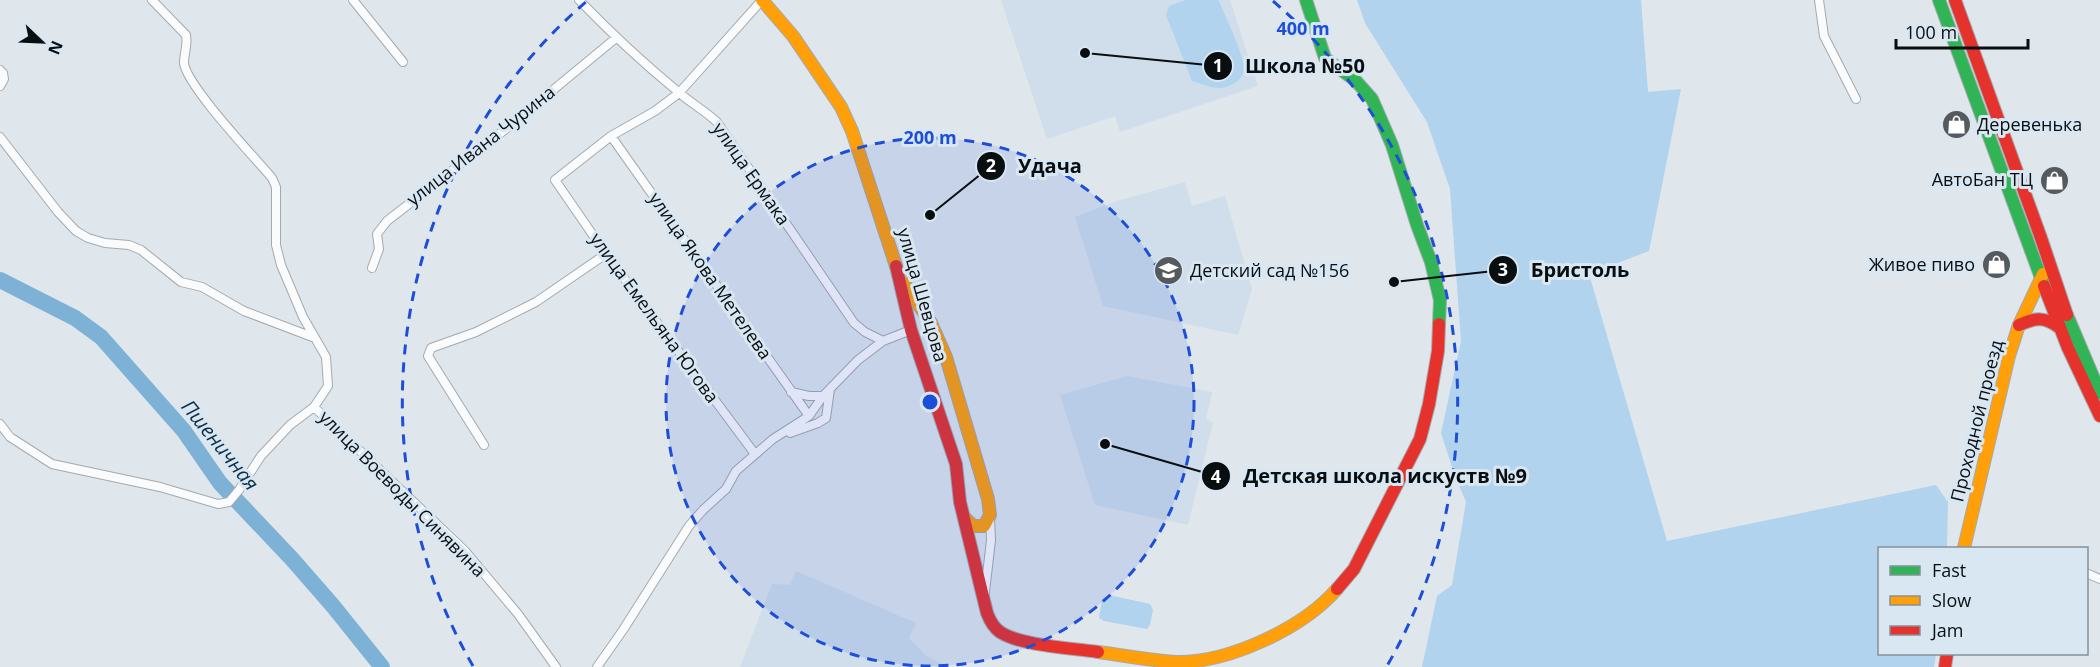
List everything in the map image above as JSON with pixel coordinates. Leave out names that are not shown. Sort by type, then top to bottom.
[{"type":"main road","name":"улица Шевцова","points":[[762,0],[793,36],[841,107],[852,131],[900,277],[911,330],[956,464],[963,516],[992,625],[1001,633],[1031,643],[1177,662],[1220,656],[1254,646],[1301,620],[1330,597],[1354,569],[1420,440],[1429,404],[1438,351],[1440,300],[1433,271],[1392,145],[1372,99],[1356,81],[1325,58],[1306,0]]},
{"type":"main road","points":[[1939,0],[2060,328],[2100,416]]},
{"type":"main road","points":[[1954,0],[2050,263],[2068,319],[2100,393]]},
{"type":"main road","name":"Проходной проезд","points":[[1964,547],[2009,356],[2019,325],[2050,263]]},
{"type":"main road","points":[[900,277],[938,336],[956,388],[988,499],[990,514],[984,526],[978,528],[963,516]]},
{"type":"main road","points":[[2041,278],[2050,282],[2058,290]]},
{"type":"main road","points":[[2019,325],[2038,317],[2048,318],[2060,328]]},
{"type":"street","points":[[0,423],[10,436],[52,464],[160,487],[218,504],[230,502],[261,456],[290,425],[314,406],[328,386],[326,357],[303,317],[281,266],[276,245],[276,187],[272,178],[222,121],[192,80],[184,64],[188,42],[186,35],[152,0]]},
{"type":"street","points":[[353,0],[403,62]]},
{"type":"street","name":"улица Ермака","points":[[579,0],[616,39],[679,93],[703,108],[717,122],[854,323],[865,332],[883,341]]},
{"type":"street","points":[[611,136],[655,111],[679,93],[762,0]]},
{"type":"street","points":[[1820,0],[1824,36],[1856,99]]},
{"type":"street","name":"улица Ивана Чурина","points":[[372,268],[379,249],[377,234],[387,221],[507,128],[616,39]]},
{"type":"street","points":[[0,70],[4,79],[0,86]]},
{"type":"street","name":"улица Емельяна Югова","points":[[611,136],[555,180],[606,254],[755,454]]},
{"type":"street","name":"улица Якова Метелева","points":[[611,136],[809,416]]},
{"type":"street","points":[[0,137],[58,212],[76,231],[88,238],[105,243],[129,245],[141,250],[176,279],[202,287],[243,311],[316,338]]},
{"type":"street","points":[[484,446],[428,356],[431,348],[476,332],[536,302],[606,254]]},
{"type":"street","points":[[597,667],[689,526],[726,489],[736,471],[773,439],[809,416],[823,396],[858,360],[883,341],[911,330]]},
{"type":"street","points":[[773,439],[826,418],[830,389]]},
{"type":"street","points":[[791,392],[823,396]]},
{"type":"street","name":"улица Воеводы Синявина","points":[[314,406],[465,551],[518,614],[556,667]]},
{"type":"street","points":[[985,598],[991,540],[990,514]]},
{"type":"shaded area","points":[[1001,0],[1230,0],[1258,86],[1120,132],[1115,116],[1047,139]]},
{"type":"shaded area","points":[[1186,0],[1218,0],[1220,3],[1238,46],[1244,70],[1241,77],[1231,85],[1216,88],[1192,81],[1166,15],[1169,6]]},
{"type":"shaded area","points":[[1357,0],[1641,0],[1648,92],[1681,89],[1649,251],[1589,274],[1667,541],[1936,485],[1948,502],[1947,547],[1878,547],[1878,655],[1936,655],[1934,667],[1422,667],[1437,596],[1452,585],[1466,502],[1441,433],[1461,341],[1450,189],[1427,122],[1365,23]]},
{"type":"shaded area","name":"Детский сад №156","points":[[1185,182],[1192,206],[1225,196],[1252,289],[1238,335],[1103,306],[1075,217],[1117,201]]},
{"type":"shaded area","points":[[1127,376],[1212,392],[1206,419],[1213,422],[1188,525],[1095,505],[1060,395]]},
{"type":"shaded area","points":[[796,571],[916,623],[909,638],[926,656],[948,667],[740,667],[772,584],[790,585]]},
{"type":"shaded area","points":[[1109,595],[1150,604],[1153,610],[1147,629],[1104,621],[1099,618],[1102,599]]},
{"type":"waterway","name":"Пшеничная","points":[[0,280],[75,318],[101,337],[184,431],[220,483],[292,559],[382,667]]},
{"type":"traffic: fast","points":[[1306,0],[1325,58],[1356,81],[1372,99],[1392,145],[1431,262],[1440,300],[1439,324]]},
{"type":"traffic: fast","points":[[1939,0],[2044,286]]},
{"type":"traffic: fast","points":[[2067,315],[2100,393]]},
{"type":"traffic: slow","points":[[762,0],[793,36],[841,107],[852,131],[896,266]]},
{"type":"traffic: slow","points":[[1964,547],[2009,356],[2019,325],[2043,274]]},
{"type":"traffic: slow","points":[[904,283],[931,323],[946,357],[988,499],[990,515],[984,526],[973,526],[965,518]]},
{"type":"traffic: slow","points":[[1098,652],[1176,662],[1197,661],[1219,656],[1241,650],[1285,630],[1305,617],[1337,589]]},
{"type":"traffic: jam","points":[[1955,0],[2067,315]]},
{"type":"traffic: jam","points":[[896,266],[911,330],[956,464],[960,502],[987,613],[991,621],[995,628],[1009,637],[1047,646],[1098,652]]},
{"type":"traffic: jam","points":[[2044,286],[2068,348],[2100,416]]},
{"type":"traffic: jam","points":[[2019,325],[2040,319],[2060,328]]},
{"type":"traffic: jam","points":[[1337,589],[1354,569],[1420,439],[1429,404],[1438,351],[1439,324]]},
{"type":"traffic: jam","points":[[1945,667],[1947,655]]},
{"type":"place","name":"Школа №50","points":[[1085,53]]},
{"type":"place","name":"Деревенька","points":[[1956,125]]},
{"type":"place","name":"АвтоБан ТЦ","points":[[2054,180]]},
{"type":"place","name":"Удача","points":[[930,215]]},
{"type":"place","name":"Живое пиво","points":[[1996,265]]},
{"type":"place","name":"Детский сад №156","points":[[1169,271]]},
{"type":"place","name":"Бристоль","points":[[1394,282]]},
{"type":"place","name":"Детская школа искуств №9","points":[[1105,444]]}]
